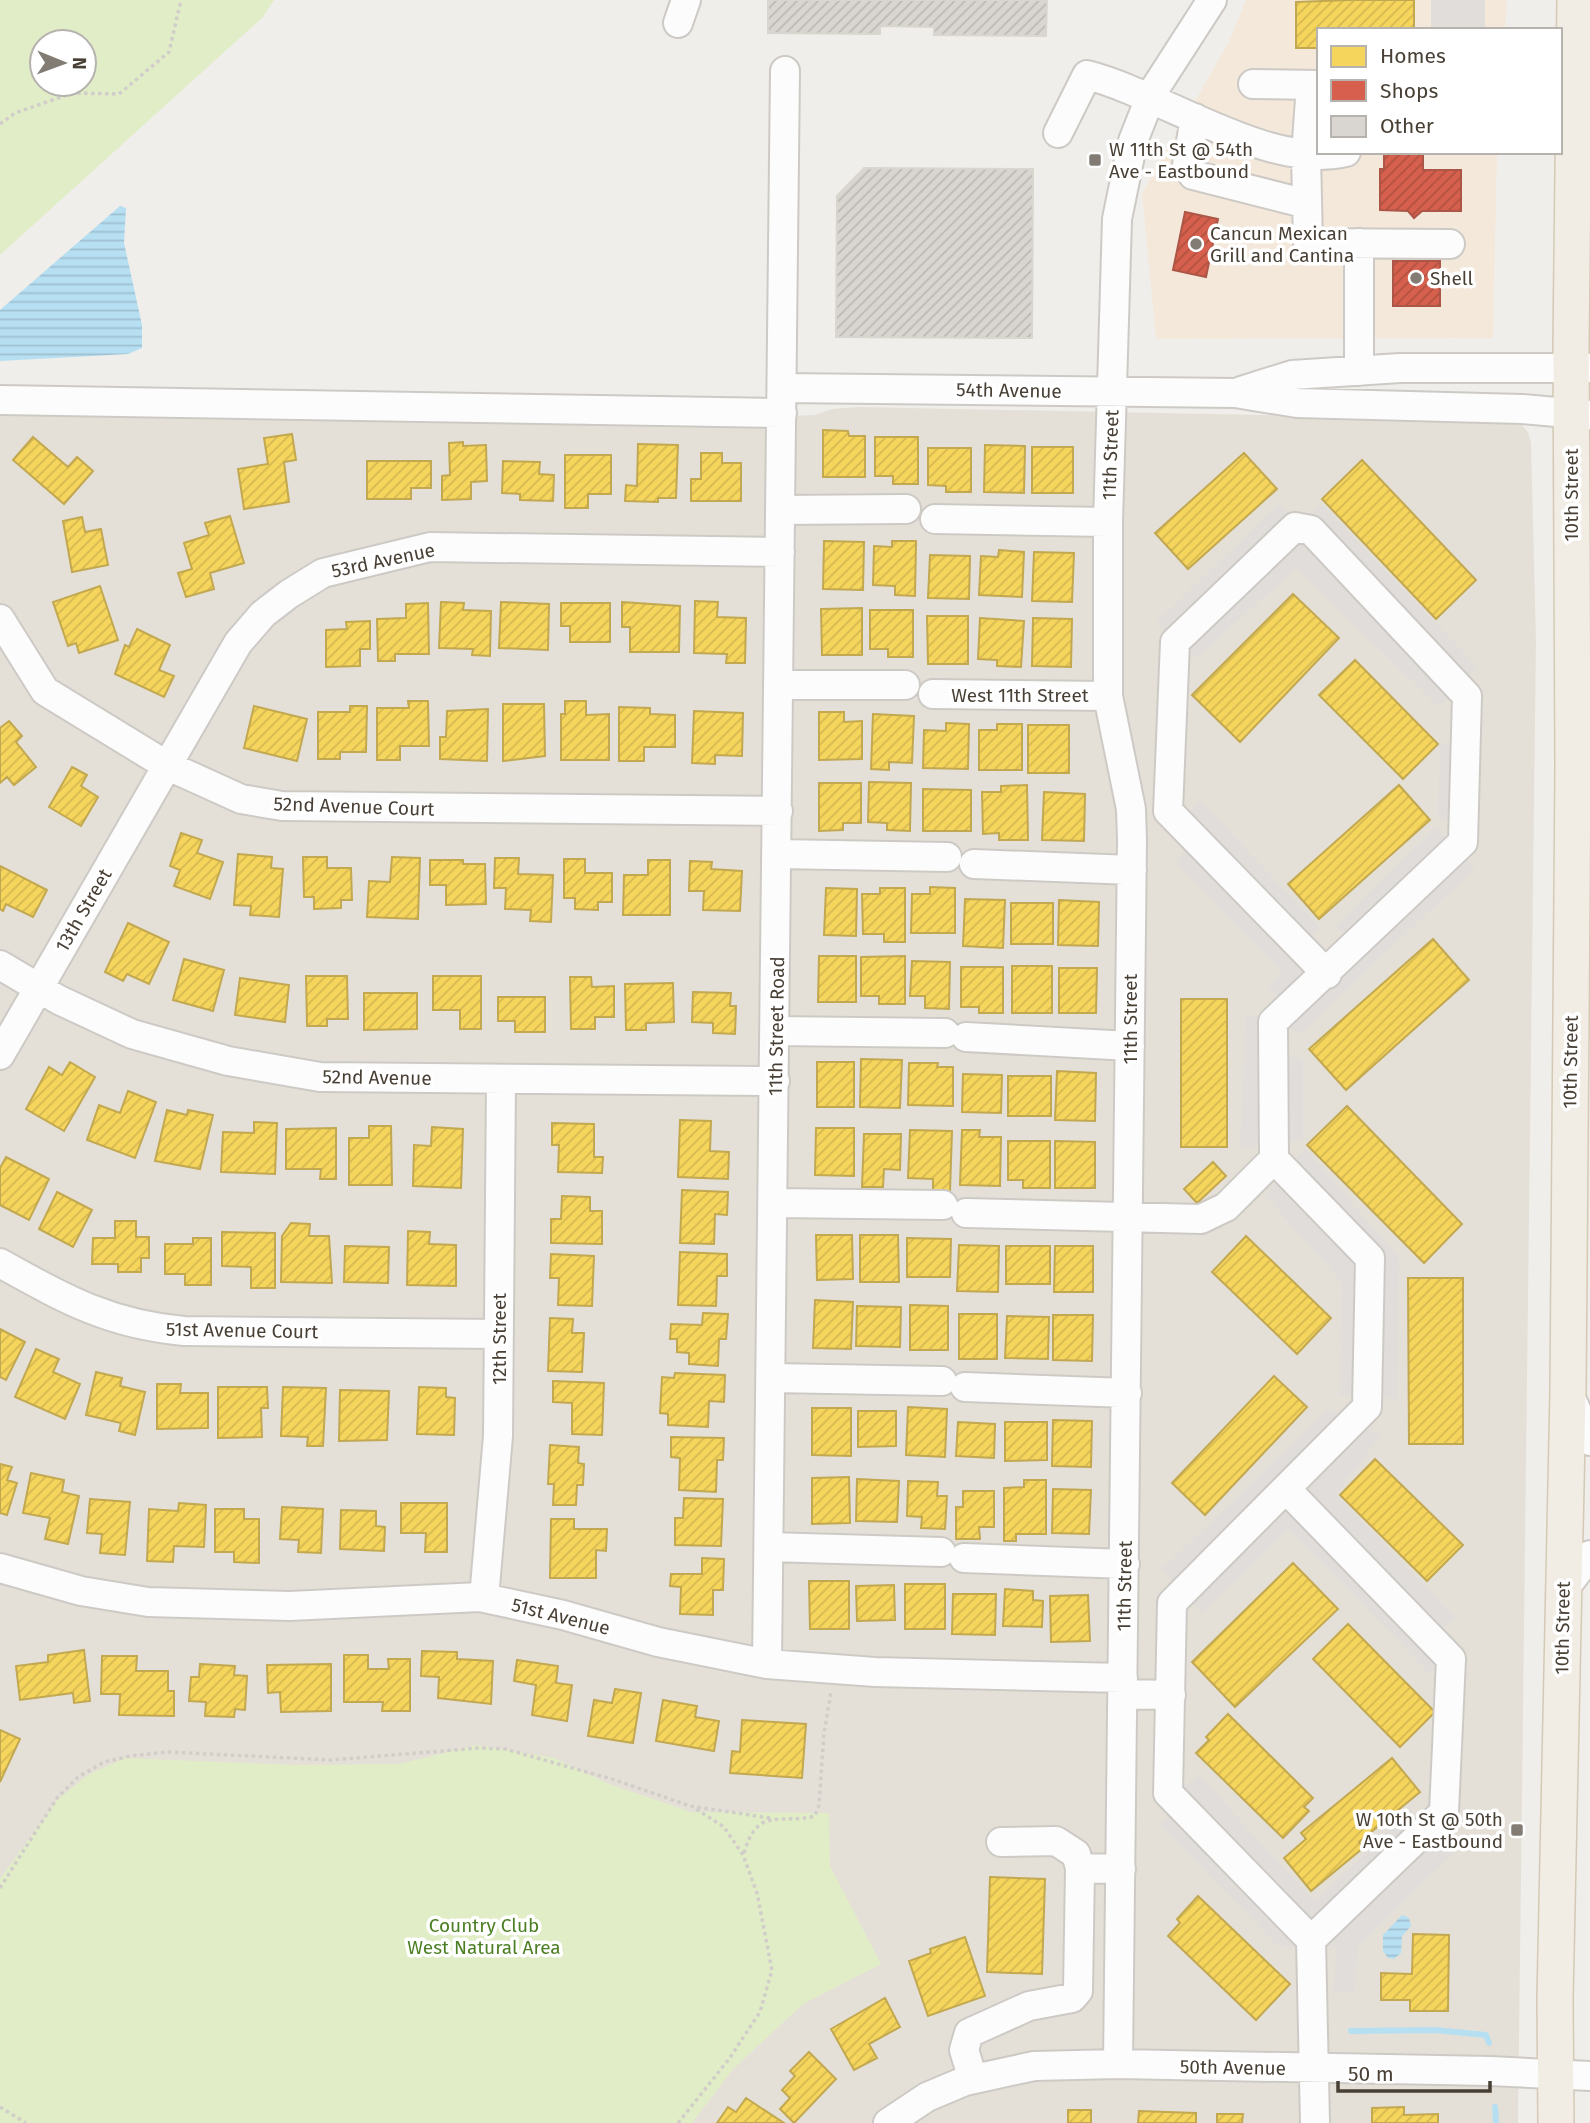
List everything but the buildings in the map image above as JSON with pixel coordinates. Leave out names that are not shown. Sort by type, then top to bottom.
[{"type":"main road","name":"10th Street","points":[[1556,2123],[1580,415],[1575,0]]},
{"type":"street","name":"11th Street","points":[[1118,2064],[1132,870],[1131,809],[1108,695],[1108,522],[1117,219],[1124,173],[1149,100],[1212,0]]},
{"type":"street","name":"11th Street Road","points":[[767,1664],[785,71]]},
{"type":"street","points":[[1058,133],[1087,75],[1113,82],[1149,100],[1264,145],[1306,155],[1319,154]]},
{"type":"street","points":[[1253,84],[1315,85],[1306,155],[1308,243],[1450,244]]},
{"type":"street","points":[[1195,118],[1187,165],[1194,175],[1223,185],[1307,204]]},
{"type":"street","points":[[1359,243],[1359,371]]},
{"type":"street","name":"54th Avenue","points":[[1235,393],[1292,375],[1400,368],[1580,367]]},
{"type":"street","name":"54th Avenue","points":[[0,400],[783,400],[1113,392],[1235,393],[1297,403],[1522,409],[1580,415]]},
{"type":"street","points":[[781,510],[906,509]]},
{"type":"street","points":[[935,519],[1108,522]]},
{"type":"street","points":[[1168,811],[1175,642],[1295,527],[1311,530],[1466,696],[1463,842],[1273,1023],[1275,1159],[1370,1258],[1367,1407],[1287,1490],[1172,1602],[1168,1793],[1311,1940],[1315,2123]]},
{"type":"street","name":"53rd Avenue","points":[[166,765],[238,643],[264,614],[289,593],[323,573],[430,547],[780,551]]},
{"type":"street","name":"52nd Avenue Court","points":[[0,619],[45,691],[166,765],[241,799],[282,806],[778,811]]},
{"type":"street","points":[[779,685],[905,685]]},
{"type":"street","name":"West 11th Street","points":[[933,694],[1108,695]]},
{"type":"street","name":"13th Street","points":[[0,1055],[166,765]]},
{"type":"street","points":[[1131,809],[1168,811],[1327,974]]},
{"type":"street","points":[[777,854],[1132,870]]},
{"type":"street","name":"52nd Avenue","points":[[0,965],[132,1034],[228,1061],[320,1077],[775,1081]]},
{"type":"street","points":[[776,1031],[955,1035],[1130,1045]]},
{"type":"street","name":"12th Street","points":[[484,1598],[498,1436],[502,1079]]},
{"type":"street","points":[[774,1203],[1201,1219],[1214,1215],[1275,1159]]},
{"type":"street","name":"51st Avenue Court","points":[[0,1264],[70,1302],[105,1317],[148,1327],[184,1331],[499,1334]]},
{"type":"street","points":[[772,1378],[1127,1393]]},
{"type":"street","points":[[1568,1391],[1590,1441]]},
{"type":"street","points":[[1287,1490],[1451,1659],[1444,1812],[1311,1940]]},
{"type":"street","points":[[769,1547],[1125,1563]]},
{"type":"street","points":[[1562,1592],[1590,1555]]},
{"type":"street","name":"51st Avenue","points":[[0,1568],[81,1591],[148,1602],[290,1606],[419,1598],[484,1598],[563,1615],[658,1642],[767,1664],[1123,1686],[1171,1695]]},
{"type":"street","points":[[973,2079],[964,2050],[969,2033],[1030,2006],[1072,1998],[1078,1991],[1080,1868],[1076,1854],[1056,1842],[1001,1842]]},
{"type":"street","points":[[1080,1868],[1121,1869]]},
{"type":"street","name":"50th Avenue","points":[[888,2123],[927,2097],[973,2079],[1034,2066],[1118,2064],[1490,2071],[1590,2076]]},
{"type":"path","points":[[0,124],[15,113],[73,93],[119,94],[169,52],[181,0]]},
{"type":"path","points":[[0,1888],[57,1798],[87,1772],[104,1762],[168,1752],[331,1760],[479,1748],[505,1749],[561,1763],[690,1806],[771,1818],[815,1816],[819,1805],[824,1733],[835,1669]]},
{"type":"path","points":[[678,2123],[729,2059],[760,2012],[772,1970],[757,1893],[743,1855],[724,1827],[690,1806]]},
{"type":"path","points":[[743,1855],[747,1841],[758,1826],[771,1818]]},
{"type":"path","points":[[0,2107],[26,2123]]},
{"type":"shaded area","points":[[1246,0],[1507,0],[1505,28],[1317,28],[1317,154],[1497,154],[1493,338],[1156,339],[1142,193],[1229,42]]},
{"type":"shaded area","points":[[1431,0],[1485,0],[1485,28],[1431,28]]},
{"type":"shaded area","points":[[0,407],[766,417],[815,415],[832,409],[859,407],[1517,420],[1528,432],[1531,443],[1536,641],[1518,2123],[0,2123]]},
{"type":"shaded area","points":[[1278,504],[1289,514],[1309,515],[1322,505],[1478,667],[1439,707],[1296,568],[1197,658],[1156,623]]},
{"type":"shaded area","points":[[1455,743],[1453,818],[1438,819],[1440,744]]},
{"type":"shaded area","points":[[1201,802],[1319,926],[1309,940],[1325,959],[1348,938],[1335,926],[1435,827],[1475,868],[1301,1033],[1285,1027],[1284,1056],[1303,1058],[1303,1139],[1240,1148],[1246,1015],[1264,1016],[1279,999],[1268,986],[1282,972],[1176,863],[1186,848],[1186,814]]},
{"type":"shaded area","points":[[1305,1148],[1399,1258],[1398,1399],[1340,1395],[1342,1283],[1265,1195]]},
{"type":"shaded area","points":[[1329,1409],[1381,1436],[1336,1494],[1456,1619],[1441,1629],[1440,1663],[1430,1674],[1289,1529],[1202,1613],[1162,1569]]},
{"type":"shaded area","points":[[1199,1775],[1315,1902],[1410,1809],[1454,1853],[1358,1946],[1354,1993],[1334,1993],[1336,1946],[1278,1946],[1160,1825],[1173,1814],[1165,1802]]},
{"type":"green space","points":[[0,0],[274,0],[263,17],[0,255]]},
{"type":"green space","name":"Country Club West Natural Area","points":[[477,1745],[554,1758],[609,1784],[691,1812],[829,1813],[830,1866],[881,1964],[803,2004],[733,2069],[692,2123],[0,2123],[0,1879],[57,1800],[88,1775],[125,1758],[295,1765],[399,1764]]},
{"type":"water","points":[[120,206],[126,208],[124,243],[142,325],[142,348],[128,354],[0,361],[0,310]]},
{"type":"water","points":[[1402,1915],[1409,1918],[1411,1926],[1402,1936],[1401,1953],[1394,1959],[1388,1958],[1383,1951],[1383,1935]]},
{"type":"waterway","points":[[1351,2031],[1435,2030],[1486,2035],[1489,2043]]},
{"type":"waterway","points":[[1495,2107],[1496,2123]]},
{"type":"place","name":"W 11th St @ 54th Ave - Eastbound","points":[[1095,160]]},
{"type":"place","name":"Cancun Mexican Grill and Cantina","points":[[1196,244]]},
{"type":"place","name":"Shell","points":[[1416,278]]},
{"type":"place","name":"W 10th St @ 50th Ave - Eastbound","points":[[1517,1830]]}]
